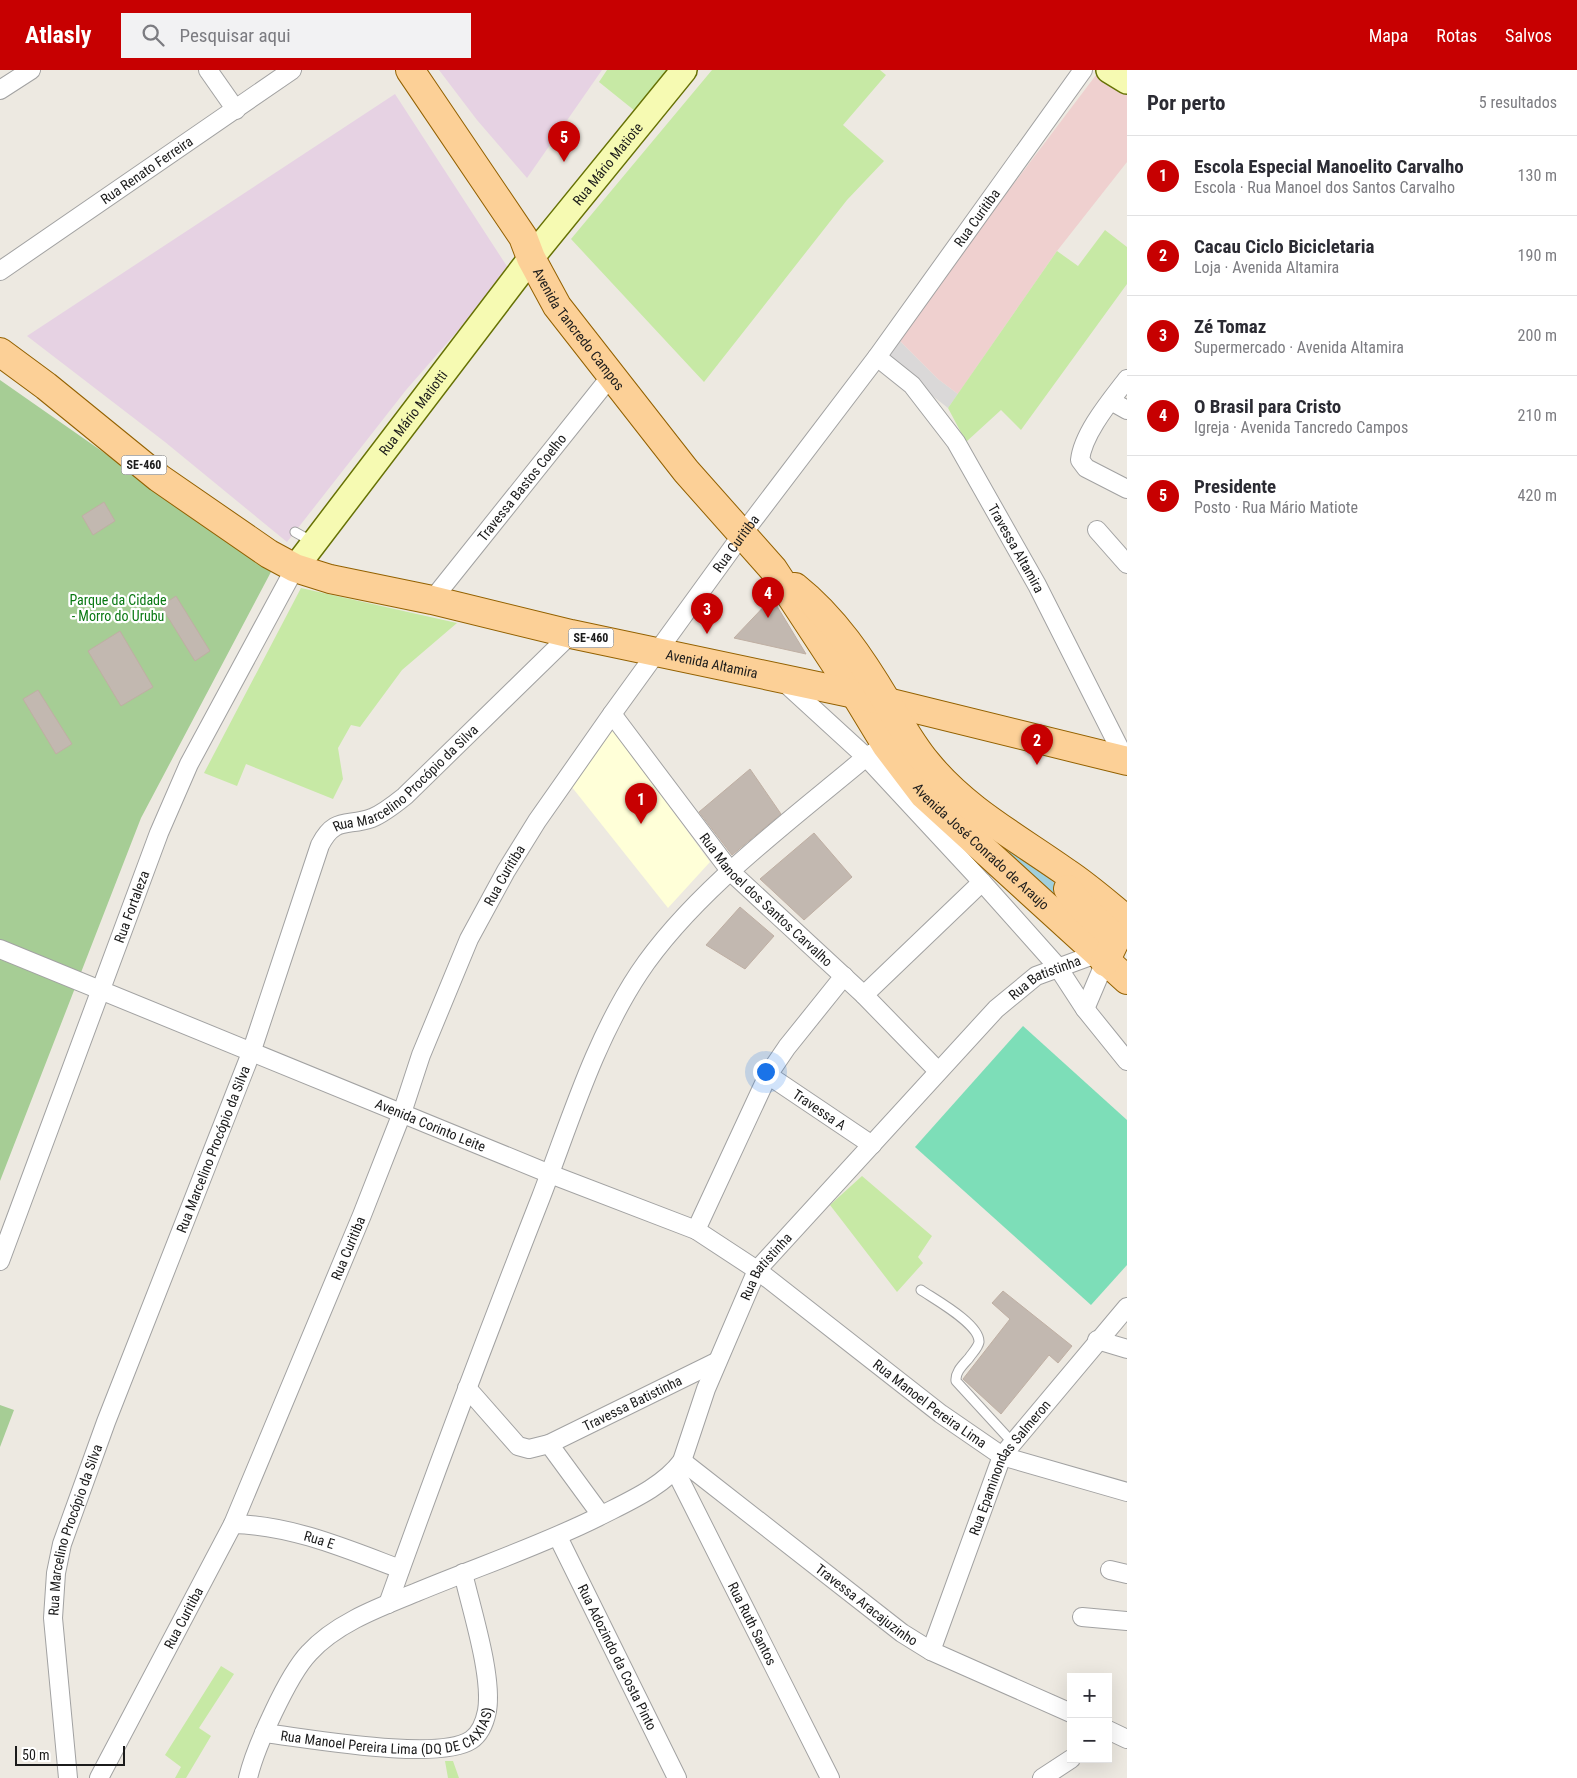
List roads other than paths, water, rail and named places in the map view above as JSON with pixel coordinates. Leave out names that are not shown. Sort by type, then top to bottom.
[{"type":"main road","name":"Avenida Tancredo Campos","points":[[410,70],[523,237],[531,258],[557,306],[686,471],[741,536],[773,569],[809,598],[827,616],[857,654],[888,703]]},
{"type":"main road","name":"Rua Mário Matiote","points":[[531,258],[684,70]]},
{"type":"main road","points":[[1109,70],[1127,81]]},
{"type":"main road","name":"Rua Mário Matiotti","points":[[295,568],[304,537],[531,258]]},
{"type":"main road","name":"SE-460","points":[[0,352],[46,386],[159,478],[269,554],[295,568]]},
{"type":"main road","name":"Avenida Altamira","points":[[295,568],[330,579],[432,600],[571,634],[660,651],[855,694],[1126,761]]},
{"type":"main road","name":"Avenida Tancredo Campos","points":[[773,569],[855,694]]},
{"type":"main road","name":"Avenida José Conrado de Araujo","points":[[855,694],[876,751],[1100,958],[1127,980]]},
{"type":"main road","name":"Avenida José Conrado de Araujo","points":[[888,703],[912,744],[948,785],[995,825],[1067,873],[1127,920]]},
{"type":"main road","points":[[1067,873],[1065,880],[1072,895],[1116,939],[1100,958]]},
{"type":"street","points":[[0,90],[31,70]]},
{"type":"street","points":[[208,70],[236,110]]},
{"type":"street","name":"Rua Renato Ferreira","points":[[0,271],[292,70]]},
{"type":"street","name":"Rua Curitiba","points":[[99,1778],[233,1524],[358,1224],[402,1113],[421,1055],[469,940],[506,871],[537,821],[612,714],[660,651],[741,536],[876,357],[1083,70]]},
{"type":"street","name":"Travessa Altamira","points":[[876,357],[912,386],[956,442],[1037,585],[1126,761]]},
{"type":"street","name":"Travessa Bastos Coelho","points":[[432,600],[611,376]]},
{"type":"street","points":[[1127,378],[1084,447],[1080,460],[1083,466],[1127,489]]},
{"type":"street","points":[[1111,401],[1127,410]]},
{"type":"street","points":[[1097,530],[1127,564]]},
{"type":"street","name":"Rua Fortaleza","points":[[0,1261],[158,833],[189,764],[295,568]]},
{"type":"street","name":"Rua Marcelino Procópio da Silva","points":[[68,1778],[53,1618],[56,1573],[62,1544],[76,1500],[106,1422],[251,1053],[325,836],[338,824],[376,816],[405,796],[571,634]]},
{"type":"street","points":[[781,679],[876,751],[982,882],[1057,966],[1085,1008],[1127,1062]]},
{"type":"street","name":"Rua Manoel dos Santos Carvalho","points":[[612,714],[731,872],[864,995],[938,1071]]},
{"type":"street","points":[[388,1604],[467,1388],[592,1065],[616,1014],[638,974],[662,942],[731,872],[876,751]]},
{"type":"street","points":[[864,995],[982,882]]},
{"type":"street","name":"Avenida Corinto Leite","points":[[0,950],[550,1174],[696,1230],[757,1270]]},
{"type":"street","points":[[1085,1008],[1100,958]]},
{"type":"street","name":"Rua Batistinha","points":[[679,1465],[716,1362],[757,1270],[996,1008],[1036,976],[1057,966],[1100,958]]},
{"type":"street","points":[[696,1230],[768,1075],[787,1047],[844,976]]},
{"type":"street","name":"Travessa A","points":[[768,1075],[872,1145]]},
{"type":"street","name":"Rua Manoel Pereira Lima","points":[[757,1270],[941,1414],[1007,1449],[1127,1492]]},
{"type":"street","name":"Rua Epaminondas Salmeron","points":[[932,1651],[1007,1449],[1097,1340],[1127,1307]]},
{"type":"street","points":[[1097,1340],[1127,1349]]},
{"type":"street","name":"Travessa Batistinha","points":[[467,1388],[518,1446],[529,1449],[549,1444],[716,1362]]},
{"type":"street","points":[[549,1444],[601,1515]]},
{"type":"street","points":[[248,1778],[264,1733],[308,1653],[342,1628],[388,1604],[558,1537],[630,1501],[679,1465]]},
{"type":"street","name":"Travessa Aracajuzinho","points":[[679,1465],[884,1622],[932,1651],[1067,1711]]},
{"type":"street","name":"Rua Ruth Santos","points":[[679,1465],[830,1778]]},
{"type":"street","name":"Rua E","points":[[233,1524],[260,1525],[299,1534],[400,1569]]},
{"type":"street","name":"Rua Adozindo da Costa Pinto","points":[[558,1537],[677,1778]]},
{"type":"street","name":"Rua Manoel Pereira Lima (DQ DE CAXIAS)","points":[[264,1733],[407,1750],[451,1747],[470,1740],[481,1728],[484,1720],[488,1689],[478,1632],[463,1573]]},
{"type":"street","points":[[1082,1617],[1127,1621]]},
{"type":"street","points":[[1042,1778],[1067,1762]]},
{"type":"lane","points":[[921,1290],[964,1320],[977,1336],[979,1340],[976,1349],[957,1373],[956,1382],[1007,1449]]},
{"type":"waterway","points":[[983,829],[1070,907]]},
{"type":"place","name":"Presidente","points":[[564,162]]},
{"type":"place","name":"O Brasil para Cristo","points":[[768,618]]},
{"type":"place","name":"Zé Tomaz","points":[[707,634]]},
{"type":"place","name":"Cacau Ciclo Bicicletaria","points":[[1037,765]]},
{"type":"place","name":"Escola Especial Manoelito Carvalho","points":[[641,824]]},
{"type":"park label","name":"Parque da Cidade - Morro do Urubu","points":[[118,608]]}]
